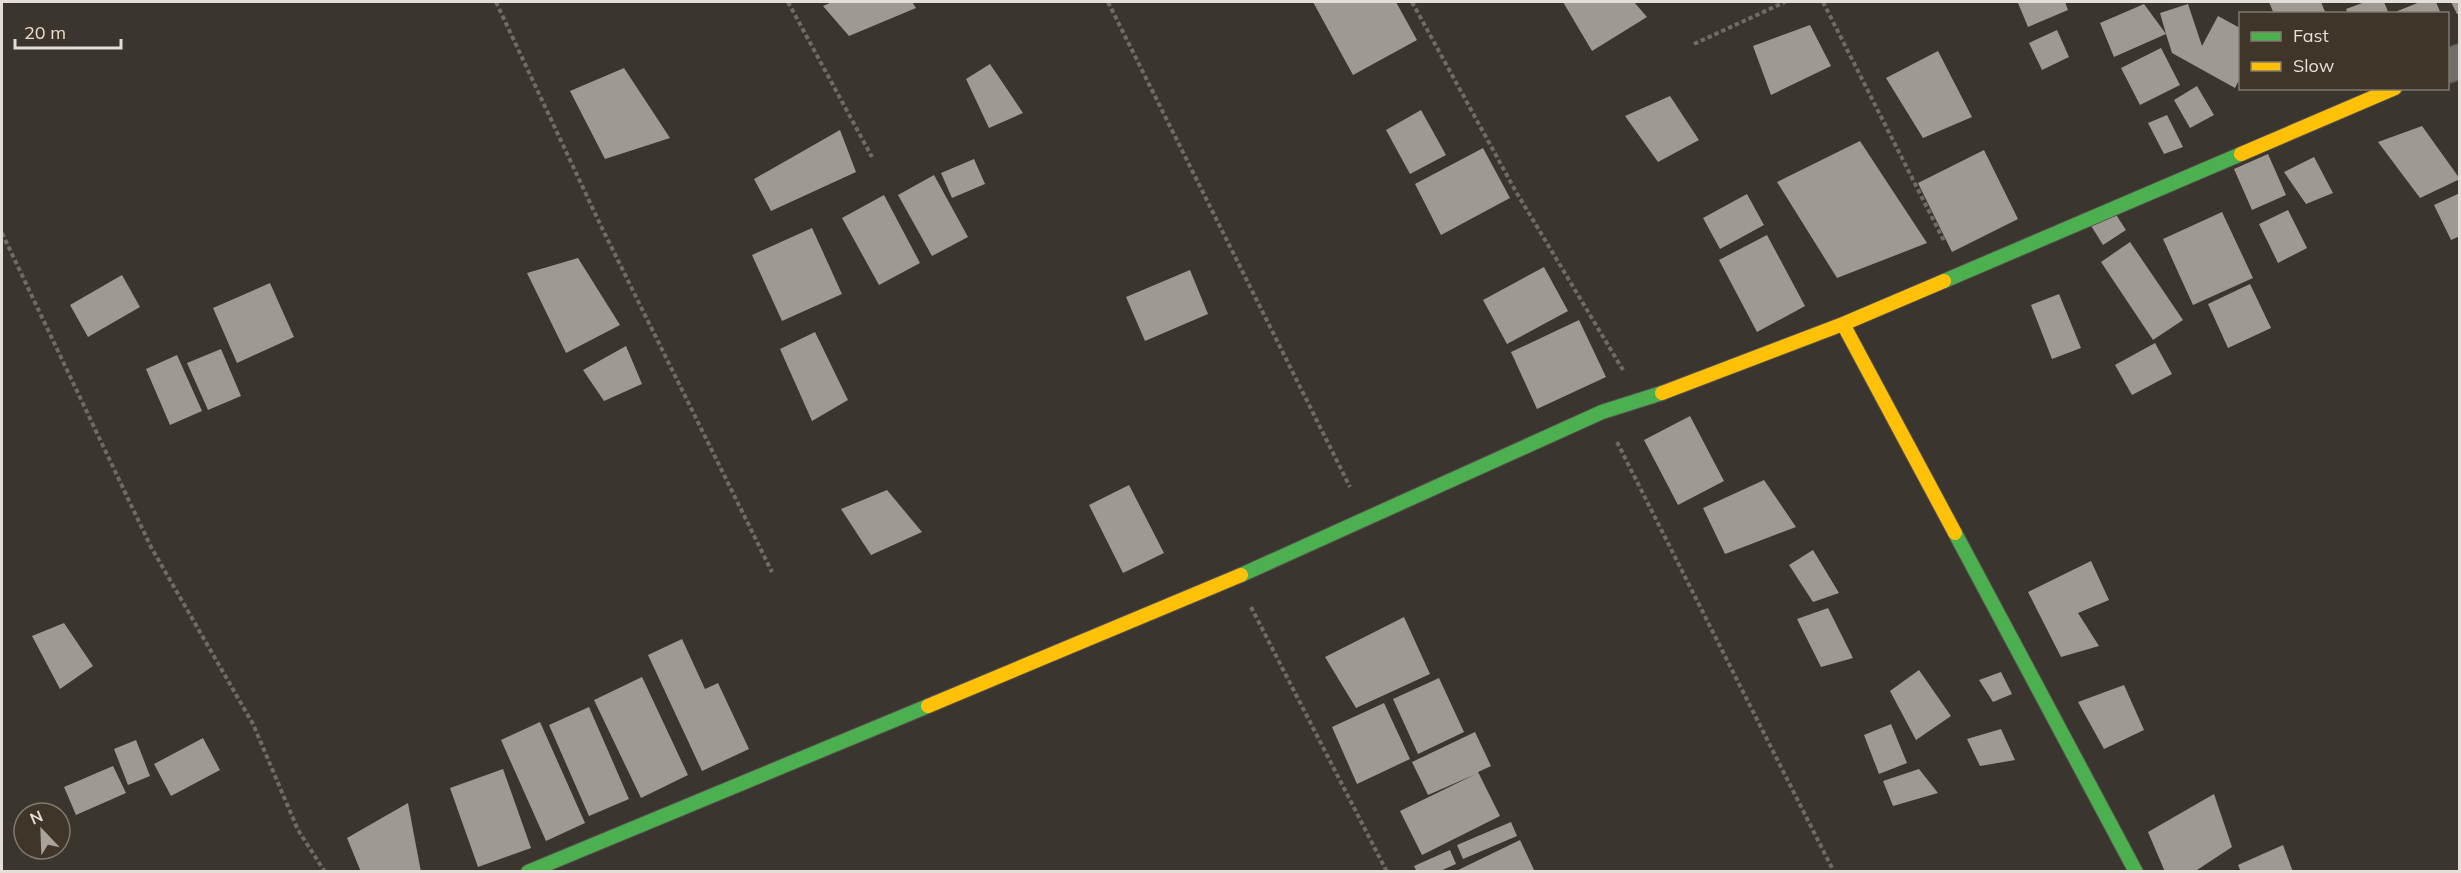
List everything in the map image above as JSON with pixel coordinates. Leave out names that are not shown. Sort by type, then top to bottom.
[{"type":"street","points":[[528,872],[1236,577],[1602,412],[1642,401],[1843,324],[2390,90]]},
{"type":"street","points":[[1843,324],[2136,872]]},
{"type":"path","points":[[496,2],[600,224],[772,572]]},
{"type":"path","points":[[788,2],[872,157]]},
{"type":"path","points":[[1108,2],[1365,518]]},
{"type":"path","points":[[1413,2],[1515,190],[1642,401]]},
{"type":"path","points":[[1694,44],[1785,2]]},
{"type":"path","points":[[1823,2],[1960,274]]},
{"type":"path","points":[[2,234],[151,547],[253,724],[298,830],[325,872]]},
{"type":"path","points":[[1602,412],[1834,872]]},
{"type":"path","points":[[1236,577],[1387,872]]},
{"type":"building","points":[[832,2],[912,2],[916,8],[849,36],[823,6]]},
{"type":"building","points":[[1313,2],[1396,2],[1417,40],[1353,75]]},
{"type":"building","points":[[1563,2],[1634,2],[1647,17],[1592,51]]},
{"type":"building","points":[[2065,2],[2068,10],[2028,27],[2018,3]]},
{"type":"building","points":[[2269,2],[2321,2],[2325,12],[2273,12]]},
{"type":"building","points":[[2365,2],[2384,2],[2388,12],[2347,12],[2346,9]]},
{"type":"building","points":[[2420,2],[2436,2],[2440,12],[2395,12]]},
{"type":"building","points":[[2451,2],[2460,2],[2460,14],[2457,14]]},
{"type":"building","points":[[2144,4],[2166,34],[2114,57],[2100,23]]},
{"type":"building","points":[[2188,4],[2202,46],[2218,16],[2239,27],[2239,80],[2235,88],[2172,53],[2160,13]]},
{"type":"building","points":[[1810,25],[1831,66],[1771,95],[1753,46]]},
{"type":"building","points":[[2057,30],[2069,57],[2042,70],[2029,43]]},
{"type":"building","points":[[2161,48],[2180,85],[2140,105],[2121,68]]},
{"type":"building","points":[[1938,51],[1972,117],[1923,138],[1886,78]]},
{"type":"building","points":[[990,64],[1023,113],[989,128],[966,79]]},
{"type":"building","points":[[624,68],[670,138],[605,159],[570,91]]},
{"type":"building","points":[[2197,86],[2214,115],[2190,128],[2174,100]]},
{"type":"building","points":[[1670,96],[1699,140],[1658,162],[1625,116]]},
{"type":"building","points":[[1421,110],[1446,155],[1410,174],[1386,130]]},
{"type":"building","points":[[2167,115],[2183,147],[2164,154],[2148,123]]},
{"type":"building","points":[[2422,126],[2460,179],[2420,198],[2378,142]]},
{"type":"building","points":[[840,130],[856,172],[771,211],[754,179]]},
{"type":"building","points":[[1860,141],[1927,243],[1837,278],[1777,182]]},
{"type":"building","points":[[1483,148],[1510,198],[1441,235],[1415,184]]},
{"type":"building","points":[[1984,150],[2018,219],[1952,252],[1918,183]]},
{"type":"building","points":[[2268,154],[2286,195],[2252,210],[2234,169]]},
{"type":"building","points":[[2314,157],[2333,193],[2306,204],[2284,172]]},
{"type":"building","points":[[974,159],[985,184],[952,198],[941,173]]},
{"type":"building","points":[[934,175],[968,237],[932,256],[898,195]]},
{"type":"building","points":[[2460,193],[2460,236],[2451,240],[2434,205]]},
{"type":"building","points":[[1747,194],[1764,225],[1720,249],[1703,218]]},
{"type":"building","points":[[884,195],[920,263],[879,285],[842,218]]},
{"type":"building","points":[[2113,210],[2126,230],[2103,245],[2090,224]]},
{"type":"building","points":[[2288,210],[2307,248],[2278,263],[2259,224]]},
{"type":"building","points":[[2222,212],[2253,278],[2193,305],[2163,239]]},
{"type":"building","points":[[812,228],[842,294],[782,321],[752,255]]},
{"type":"building","points":[[1767,235],[1805,306],[1757,332],[1719,260]]},
{"type":"building","points":[[2130,242],[2183,320],[2153,340],[2101,262]]},
{"type":"building","points":[[578,258],[620,325],[566,353],[527,273]]},
{"type":"building","points":[[1544,267],[1568,311],[1507,344],[1483,300]]},
{"type":"building","points":[[1190,270],[1208,314],[1145,341],[1126,297]]},
{"type":"building","points":[[122,275],[140,307],[88,337],[70,305]]},
{"type":"building","points":[[270,283],[294,337],[237,363],[213,308]]},
{"type":"building","points":[[2250,284],[2271,328],[2228,348],[2208,304]]},
{"type":"building","points":[[2059,294],[2081,348],[2052,359],[2031,305]]},
{"type":"building","points":[[1579,320],[1606,377],[1537,409],[1511,352]]},
{"type":"building","points":[[815,332],[848,400],[812,421],[780,349]]},
{"type":"building","points":[[2155,343],[2172,374],[2132,395],[2115,365]]},
{"type":"building","points":[[626,346],[642,384],[604,401],[583,370]]},
{"type":"building","points":[[221,349],[241,396],[208,410],[187,363]]},
{"type":"building","points":[[177,355],[202,411],[170,425],[146,369]]},
{"type":"building","points":[[1690,416],[1724,481],[1678,505],[1644,440]]},
{"type":"building","points":[[1764,480],[1796,527],[1725,554],[1703,508]]},
{"type":"building","points":[[1129,485],[1164,553],[1123,573],[1089,505]]},
{"type":"building","points":[[887,490],[922,532],[871,555],[841,509]]},
{"type":"building","points":[[1813,550],[1839,593],[1813,602],[1789,565]]},
{"type":"building","points":[[2091,561],[2109,600],[2078,613],[2099,646],[2061,657],[2028,592]]},
{"type":"building","points":[[1828,608],[1853,658],[1821,667],[1797,619]]},
{"type":"building","points":[[1404,617],[1430,674],[1356,708],[1325,657]]},
{"type":"building","points":[[64,623],[93,666],[60,689],[32,636]]},
{"type":"building","points":[[682,639],[705,689],[718,683],[749,749],[702,771],[648,655]]},
{"type":"building","points":[[1919,670],[1951,716],[1916,740],[1890,691]]},
{"type":"building","points":[[2001,672],[2012,694],[1993,702],[1979,680]]},
{"type":"building","points":[[642,677],[688,775],[641,798],[594,700]]},
{"type":"building","points":[[1439,678],[1464,732],[1418,754],[1393,699]]},
{"type":"building","points":[[2124,685],[2144,730],[2104,749],[2078,702]]},
{"type":"building","points":[[1384,703],[1410,759],[1357,784],[1332,727]]},
{"type":"building","points":[[589,707],[629,799],[589,816],[549,725]]},
{"type":"building","points":[[540,722],[585,823],[546,841],[501,740]]},
{"type":"building","points":[[1891,724],[1907,763],[1879,774],[1864,735]]},
{"type":"building","points":[[2001,729],[2015,760],[1980,766],[1967,739]]},
{"type":"building","points":[[1475,732],[1491,766],[1478,772],[1500,816],[1422,855],[1400,811],[1476,774],[1428,795],[1412,762]]},
{"type":"building","points":[[203,738],[220,770],[171,796],[154,764]]},
{"type":"building","points":[[136,740],[150,776],[128,785],[114,749]]},
{"type":"building","points":[[113,766],[126,793],[76,815],[72,801],[64,787]]},
{"type":"building","points":[[503,769],[531,848],[478,867],[450,788]]},
{"type":"building","points":[[1919,769],[1938,793],[1893,806],[1883,781]]},
{"type":"building","points":[[2214,794],[2232,847],[2194,872],[2165,872],[2148,832]]},
{"type":"building","points":[[408,803],[421,872],[361,872],[347,838]]},
{"type":"building","points":[[1511,822],[1517,836],[1463,859],[1457,845]]},
{"type":"building","points":[[1520,840],[1535,872],[1454,872]]},
{"type":"building","points":[[2283,845],[2293,872],[2241,872],[2238,865]]},
{"type":"building","points":[[1450,850],[1456,864],[1438,872],[1417,872],[1414,866]]},
{"type":"traffic: fast","points":[[1944,281],[2241,154]]},
{"type":"traffic: fast","points":[[1241,575],[1602,412],[1662,393]]},
{"type":"traffic: fast","points":[[1955,533],[2136,872]]},
{"type":"traffic: fast","points":[[528,872],[928,706]]},
{"type":"traffic: slow","points":[[2241,154],[2390,90]]},
{"type":"traffic: slow","points":[[1662,393],[1843,324],[1944,281]]},
{"type":"traffic: slow","points":[[1843,324],[1955,533]]},
{"type":"traffic: slow","points":[[928,706],[1241,575]]}]
